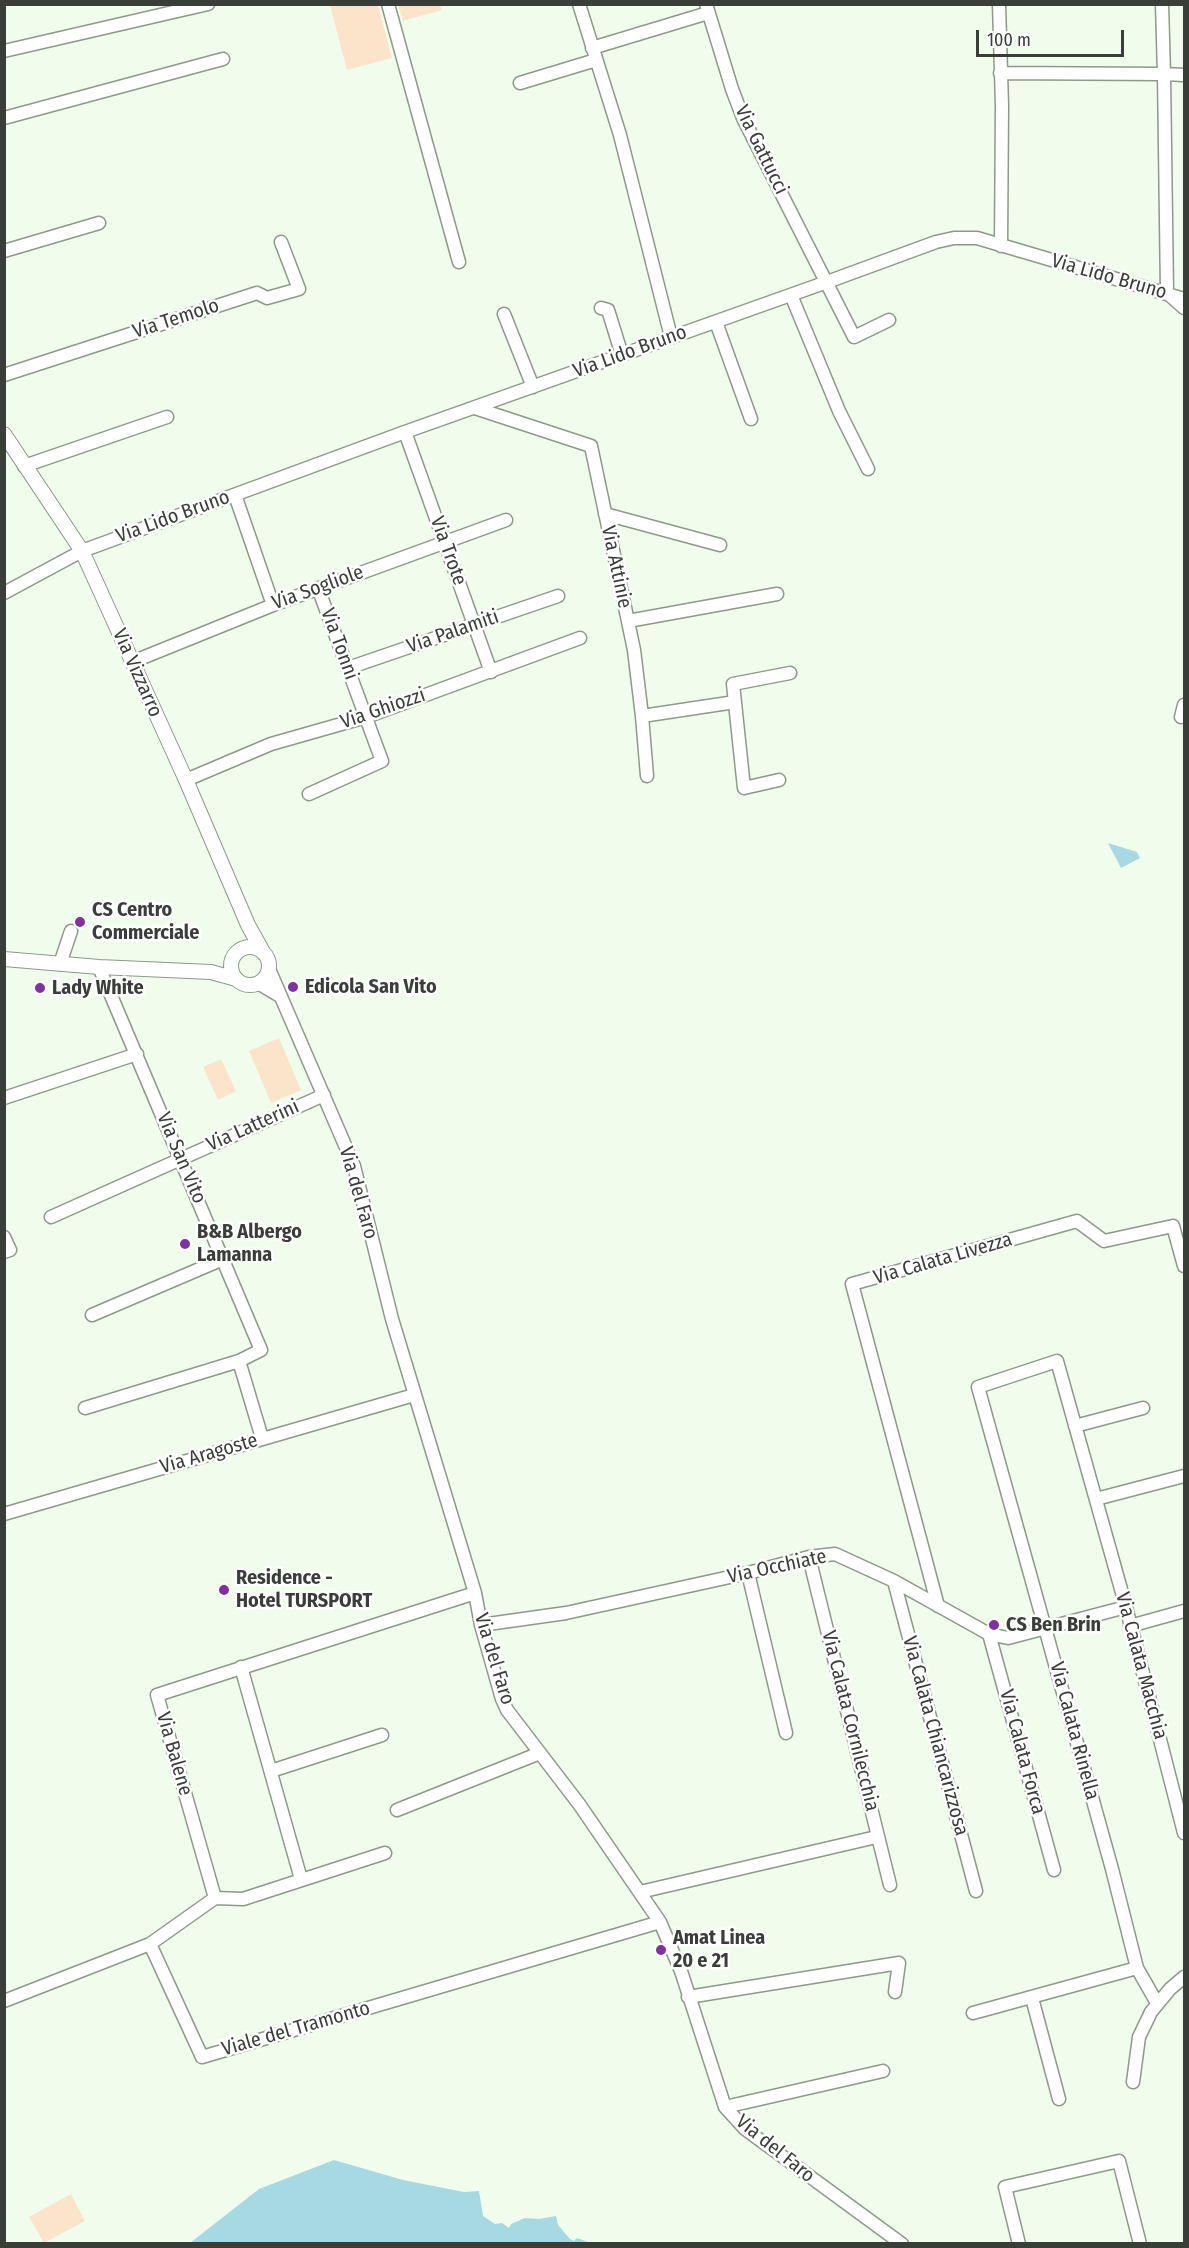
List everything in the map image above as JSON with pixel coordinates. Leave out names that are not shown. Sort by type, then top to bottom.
[{"type":"street","points":[[4,51],[208,4]]},
{"type":"street","points":[[388,4],[459,262]]},
{"type":"street","points":[[579,4],[620,135],[671,337]]},
{"type":"street","points":[[999,4],[1001,246]]},
{"type":"street","points":[[1162,4],[1167,293],[1185,308]]},
{"type":"street","points":[[520,83],[707,9]]},
{"type":"street","name":"Via Gattucci","points":[[707,9],[743,118],[854,337],[889,320]]},
{"type":"street","points":[[4,118],[223,59]]},
{"type":"street","points":[[1000,73],[1185,75]]},
{"type":"street","points":[[4,251],[99,223]]},
{"type":"street","name":"Via Lido Bruno","points":[[4,593],[82,550],[936,242],[954,238],[977,238],[1185,299]]},
{"type":"street","name":"Via Temolo","points":[[4,375],[258,292],[267,298],[299,289],[281,242]]},
{"type":"street","points":[[791,295],[839,411],[868,469]]},
{"type":"street","points":[[601,308],[608,310],[621,355]]},
{"type":"street","points":[[504,314],[533,387]]},
{"type":"street","points":[[716,322],[751,419]]},
{"type":"street","name":"Via Attinie","points":[[475,408],[591,447],[628,621],[642,716],[647,776]]},
{"type":"street","points":[[24,466],[167,417]]},
{"type":"street","name":"Via Trote","points":[[405,432],[446,541],[491,672]]},
{"type":"street","name":"Via Vizzarro","points":[[4,434],[82,550],[186,780],[248,925],[269,963],[269,969]]},
{"type":"street","points":[[235,495],[273,604]]},
{"type":"street","points":[[605,514],[720,545]]},
{"type":"street","name":"Via Sogliole","points":[[132,662],[273,604],[506,520]]},
{"type":"street","name":"Via Tonni","points":[[309,794],[382,761],[318,588]]},
{"type":"street","points":[[628,621],[777,594]]},
{"type":"street","name":"Via Palamiti","points":[[348,668],[558,596]]},
{"type":"street","name":"Via Ghiozzi","points":[[186,780],[271,744],[366,717],[580,638]]},
{"type":"street","points":[[779,780],[744,788],[733,684],[790,673]]},
{"type":"street","points":[[642,716],[735,702]]},
{"type":"street","points":[[1185,705],[1181,717],[1185,716]]},
{"type":"street","points":[[245,948],[248,925]]},
{"type":"street","points":[[60,964],[71,932]]},
{"type":"street","points":[[236,979],[232,971],[232,961],[236,953],[252,947],[263,952]]},
{"type":"street","points":[[4,959],[99,967],[211,972],[245,984],[258,983],[263,980],[269,969]]},
{"type":"street","points":[[211,972],[232,961]]},
{"type":"street","name":"Via San Vito","points":[[99,967],[261,1350],[239,1361]]},
{"type":"street","name":"Via del Faro","points":[[269,969],[354,1166],[392,1319],[475,1593],[504,1705],[579,1804],[660,1922],[681,1971],[725,2107],[745,2129],[902,2244]]},
{"type":"street","points":[[258,983],[280,996]]},
{"type":"street","points":[[4,1098],[137,1054]]},
{"type":"street","name":"Via Latterini","points":[[51,1216],[324,1095]]},
{"type":"street","name":"Via Calata Livezza","points":[[938,1606],[852,1284],[1077,1221],[1104,1241],[1173,1226],[1185,1266]]},
{"type":"street","points":[[4,1238],[10,1250],[4,1252]]},
{"type":"street","points":[[92,1315],[223,1258]]},
{"type":"street","points":[[85,1408],[239,1361],[262,1438]]},
{"type":"street","name":"Via Calata Macchia","points":[[978,1387],[1058,1361],[1185,1833]]},
{"type":"street","name":"Via Calata Rinella","points":[[978,1387],[1137,1968],[1157,2003]]},
{"type":"street","name":"Via Aragoste","points":[[4,1514],[414,1395]]},
{"type":"street","points":[[1076,1426],[1143,1408]]},
{"type":"street","points":[[1096,1499],[1185,1476]]},
{"type":"street","name":"Via Occhiate","points":[[482,1625],[566,1613],[748,1573],[809,1557],[835,1554],[894,1581],[989,1634],[1008,1638],[1126,1607]]},
{"type":"street","name":"Via Calata Cornilecchia","points":[[809,1557],[890,1885]]},
{"type":"street","points":[[748,1573],[786,1733]]},
{"type":"street","name":"Via Calata Chiancarizzosa","points":[[894,1581],[976,1891]]},
{"type":"street","name":"Via Balene","points":[[215,1898],[157,1695],[475,1593]]},
{"type":"street","points":[[1130,1626],[1185,1611]]},
{"type":"street","name":"Via Calata Forca","points":[[989,1634],[1054,1870]]},
{"type":"street","points":[[241,1667],[301,1879]]},
{"type":"street","points":[[272,1771],[382,1736]]},
{"type":"street","points":[[397,1810],[540,1754]]},
{"type":"street","points":[[640,1892],[872,1838]]},
{"type":"street","points":[[4,2001],[150,1944],[215,1898],[243,1899],[385,1853]]},
{"type":"street","name":"Viale del Tramonto","points":[[150,1944],[202,2057],[660,1922]]},
{"type":"street","points":[[688,1997],[899,1963],[895,1992]]},
{"type":"street","points":[[973,2013],[1137,1968]]},
{"type":"street","points":[[1132,2082],[1139,2037],[1157,2003],[1185,1977]]},
{"type":"street","points":[[1032,1998],[1059,2099]]},
{"type":"street","points":[[725,2107],[883,2072]]},
{"type":"street","points":[[1019,2244],[1005,2187],[1119,2161],[1140,2244]]},
{"type":"shaded area","points":[[330,5],[378,5],[392,58],[347,70]]},
{"type":"shaded area","points":[[398,5],[440,5],[442,10],[403,21]]},
{"type":"shaded area","points":[[279,1038],[301,1090],[271,1103],[249,1051]]},
{"type":"shaded area","points":[[221,1059],[236,1091],[218,1100],[203,1067]]},
{"type":"shaded area","points":[[71,2194],[85,2221],[44,2243],[29,2217]]},
{"type":"water","points":[[1108,843],[1137,852],[1140,858],[1121,868]]},
{"type":"water","points":[[334,2160],[403,2180],[464,2192],[479,2191],[483,2216],[495,2224],[502,2223],[509,2228],[511,2224],[525,2218],[539,2219],[556,2216],[558,2225],[570,2239],[574,2241],[577,2238],[590,2243],[190,2243],[259,2189]]},
{"type":"place","name":"CS Centro Commerciale","points":[[80,922]]},
{"type":"place","name":"Edicola San Vito","points":[[293,987]]},
{"type":"place","name":"Lady White","points":[[40,988]]},
{"type":"place","name":"B&B Albergo Lamanna","points":[[185,1244]]},
{"type":"place","name":"Residence - Hotel TURSPORT","points":[[224,1590]]},
{"type":"place","name":"CS Ben Brin","points":[[994,1625]]},
{"type":"place","name":"Amat Linea 20 e 21","points":[[661,1950]]}]
